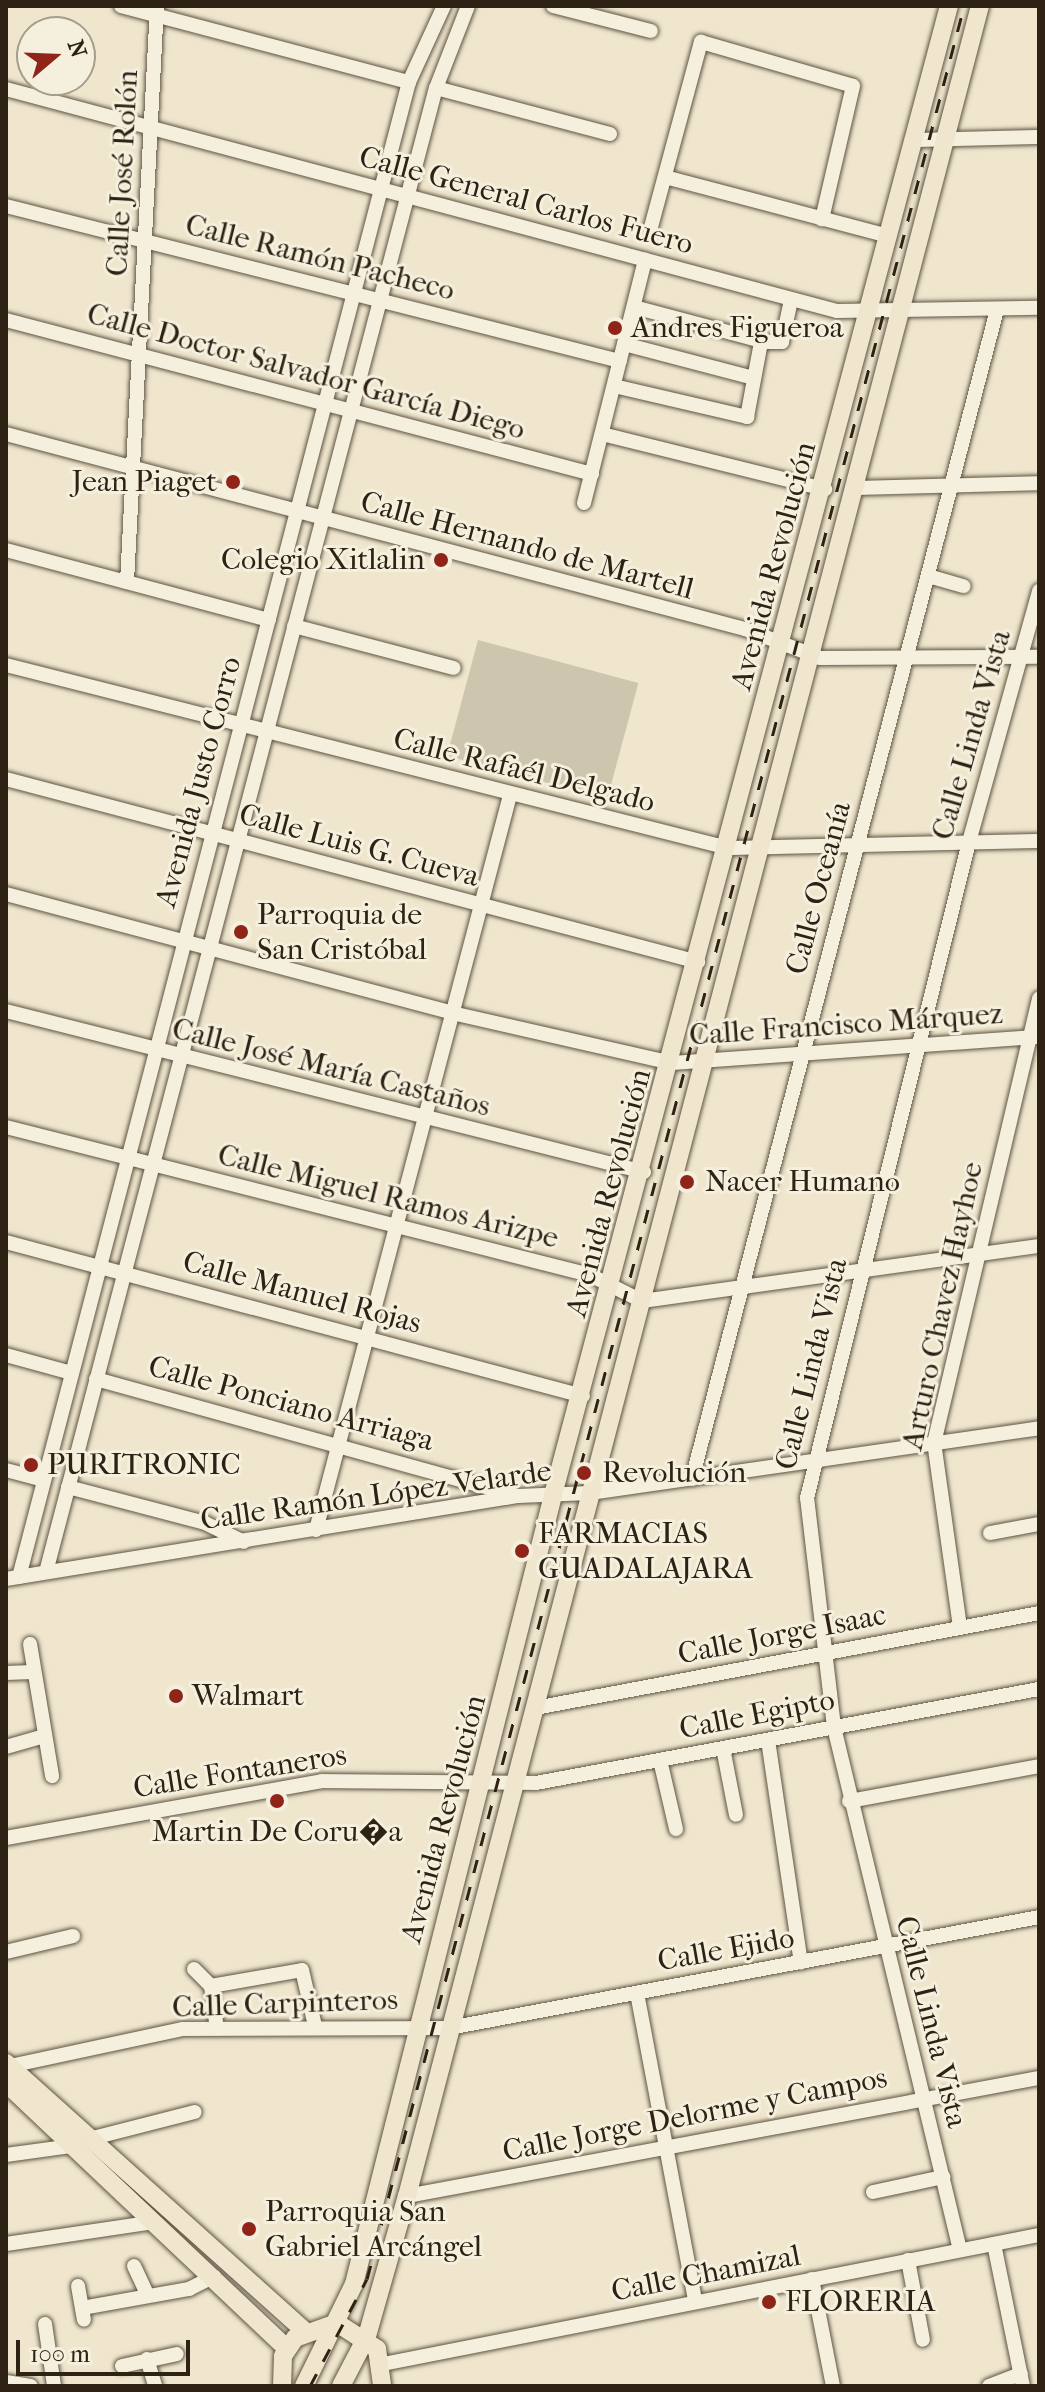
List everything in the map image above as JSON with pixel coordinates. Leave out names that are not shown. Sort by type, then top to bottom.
[{"type":"main road","name":"Avenida Revolución","points":[[304,2386],[354,2284],[553,1495],[644,1172],[949,6]]},
{"type":"main road","name":"Avenida Revolución","points":[[341,2386],[367,2336],[407,2196],[980,6]]},
{"type":"main road","points":[[7,2071],[80,2142],[155,2222],[287,2349]]},
{"type":"main road","points":[[80,2142],[304,2330]]},
{"type":"main road","points":[[282,2386],[287,2349],[304,2330],[337,2323],[367,2336],[383,2364],[382,2386]]},
{"type":"street","points":[[121,6],[157,11],[409,82]]},
{"type":"street","name":"Avenida Justo Corro","points":[[12,1578],[44,1480],[409,82],[444,6]]},
{"type":"street","name":"Avenida Justo Corro","points":[[46,1572],[407,195],[436,88],[468,6]]},
{"type":"street","points":[[553,6],[651,31]]},
{"type":"street","name":"Calle José Rolón","points":[[127,582],[157,11]]},
{"type":"street","points":[[651,227],[701,42],[853,86],[822,219]]},
{"type":"street","points":[[436,88],[610,134]]},
{"type":"street","name":"Calle General Carlos Fuero","points":[[6,89],[791,300],[869,315],[1039,308]]},
{"type":"street","points":[[914,140],[1039,137]]},
{"type":"street","points":[[665,177],[889,236]]},
{"type":"street","name":"Calle Ramón Pacheco","points":[[6,206],[620,361]]},
{"type":"street","points":[[584,503],[645,260]]},
{"type":"street","points":[[634,307],[762,341],[782,342],[791,300]]},
{"type":"street","name":"Calle Oceanía","points":[[692,1479],[739,1285],[997,310]]},
{"type":"street","name":"Calle Doctor Salvador García Diego","points":[[6,320],[592,474]]},
{"type":"street","points":[[614,386],[747,417],[762,341]]},
{"type":"street","points":[[624,344],[754,378]]},
{"type":"street","name":"Calle Hernando de Martell","points":[[6,434],[784,641],[810,650],[820,658],[1039,657]]},
{"type":"street","points":[[602,434],[825,489]]},
{"type":"street","points":[[854,488],[1039,483]]},
{"type":"street","points":[[6,550],[269,620]]},
{"type":"street","points":[[928,576],[964,586]]},
{"type":"street","name":"Calle Linda Vista","points":[[960,2250],[849,1801],[834,1727],[810,1543],[810,1462],[969,842],[1039,591]]},
{"type":"street","points":[[294,626],[454,668]]},
{"type":"street","name":"Calle Rafaél Delgado","points":[[6,665],[728,848],[759,850],[1039,841]]},
{"type":"street","name":"Calle Luis G. Cueva","points":[[6,779],[698,962]]},
{"type":"street","points":[[316,1530],[510,795]]},
{"type":"street","name":"Calle Francisco Márquez","points":[[6,894],[452,1013],[672,1063],[701,1066],[1034,1038]]},
{"type":"street","name":"Arturo Chavez Hayhoe","points":[[960,1627],[934,1443],[1034,1038],[1039,998]]},
{"type":"street","name":"Calle José María Castaños","points":[[6,1011],[424,1121],[644,1172]]},
{"type":"street","name":"Calle Miguel Ramos Arizpe","points":[[6,1127],[614,1282],[642,1301]]},
{"type":"street","name":"Calle Manuel Rojas","points":[[6,1242],[583,1396]]},
{"type":"street","points":[[642,1301],[739,1285],[860,1273],[1039,1246]]},
{"type":"street","points":[[6,1355],[72,1373]]},
{"type":"street","name":"Calle Ponciano Arriaga","points":[[96,1379],[518,1496]]},
{"type":"street","name":"Calle Ramón López Velarde","points":[[12,1578],[518,1496],[590,1493],[1039,1428]]},
{"type":"street","points":[[6,1470],[44,1480]]},
{"type":"street","points":[[68,1487],[205,1523],[244,1542]]},
{"type":"street","points":[[990,1533],[1039,1524]]},
{"type":"street","name":"Calle Jorge Isaac","points":[[535,1708],[1039,1613]]},
{"type":"street","points":[[30,1644],[52,1776]]},
{"type":"street","points":[[6,1673],[33,1672]]},
{"type":"street","name":"Calle Egipto","points":[[483,1780],[513,1784],[660,1760],[1039,1689]]},
{"type":"street","points":[[6,1747],[44,1736]]},
{"type":"street","points":[[768,1740],[801,1963]]},
{"type":"street","points":[[723,1748],[736,1815]]},
{"type":"street","points":[[660,1760],[676,1829]]},
{"type":"street","points":[[849,1801],[1039,1766]]},
{"type":"street","name":"Calle Fontaneros","points":[[6,1838],[322,1781],[483,1780]]},
{"type":"street","name":"Calle Ejido","points":[[421,2025],[449,2028],[1039,1917]]},
{"type":"street","points":[[6,1952],[73,1936]]},
{"type":"street","points":[[194,1969],[211,1986],[217,2029]]},
{"type":"street","points":[[211,1986],[302,1970],[315,2026]]},
{"type":"street","points":[[637,1993],[695,2301]]},
{"type":"street","name":"Calle Carpinteros","points":[[7,2071],[217,2029],[421,2025]]},
{"type":"street","name":"Calle Jorge Delorme y Campos","points":[[407,2196],[1039,2078]]},
{"type":"street","points":[[6,2155],[80,2142],[195,2112]]},
{"type":"street","points":[[873,2192],[943,2177]]},
{"type":"street","points":[[6,2244],[155,2222]]},
{"type":"street","name":"Calle Chamizal","points":[[383,2364],[1039,2235]]},
{"type":"street","points":[[989,2386],[1022,2380],[994,2244]]},
{"type":"street","points":[[908,2260],[923,2340]]},
{"type":"street","points":[[134,2266],[148,2296]]},
{"type":"street","points":[[78,2286],[83,2313],[214,2276]]},
{"type":"street","points":[[812,2279],[833,2386]]},
{"type":"street","points":[[45,2324],[54,2386]]},
{"type":"street","points":[[122,2366],[177,2354]]},
{"type":"street","points":[[147,2359],[155,2386]]},
{"type":"street","points":[[6,2382],[31,2386]]},
{"type":"shaded area","points":[[478,640],[638,683],[607,799],[447,756]]},
{"type":"railway","points":[[310,2386],[367,2279],[964,6]]},
{"type":"place","name":"Andres Figueroa","points":[[615,328]]},
{"type":"place","name":"Jean Piaget","points":[[233,482]]},
{"type":"place","name":"Colegio Xitlalin","points":[[441,560]]},
{"type":"place","name":"Parroquia de San Cristóbal","points":[[241,932]]},
{"type":"place","name":"Nacer Humano","points":[[687,1182]]},
{"type":"place","name":"PURITRONIC","points":[[31,1465]]},
{"type":"place","name":"Revolución","points":[[584,1473]]},
{"type":"place","name":"FARMACIAS GUADALAJARA","points":[[522,1551]]},
{"type":"place","name":"Walmart","points":[[176,1696]]},
{"type":"place","name":"Martin De Coru�a","points":[[277,1801]]},
{"type":"place","name":"Parroquia San Gabriel Arcángel","points":[[249,2229]]},
{"type":"place","name":"FLORERIA","points":[[769,2302]]}]
